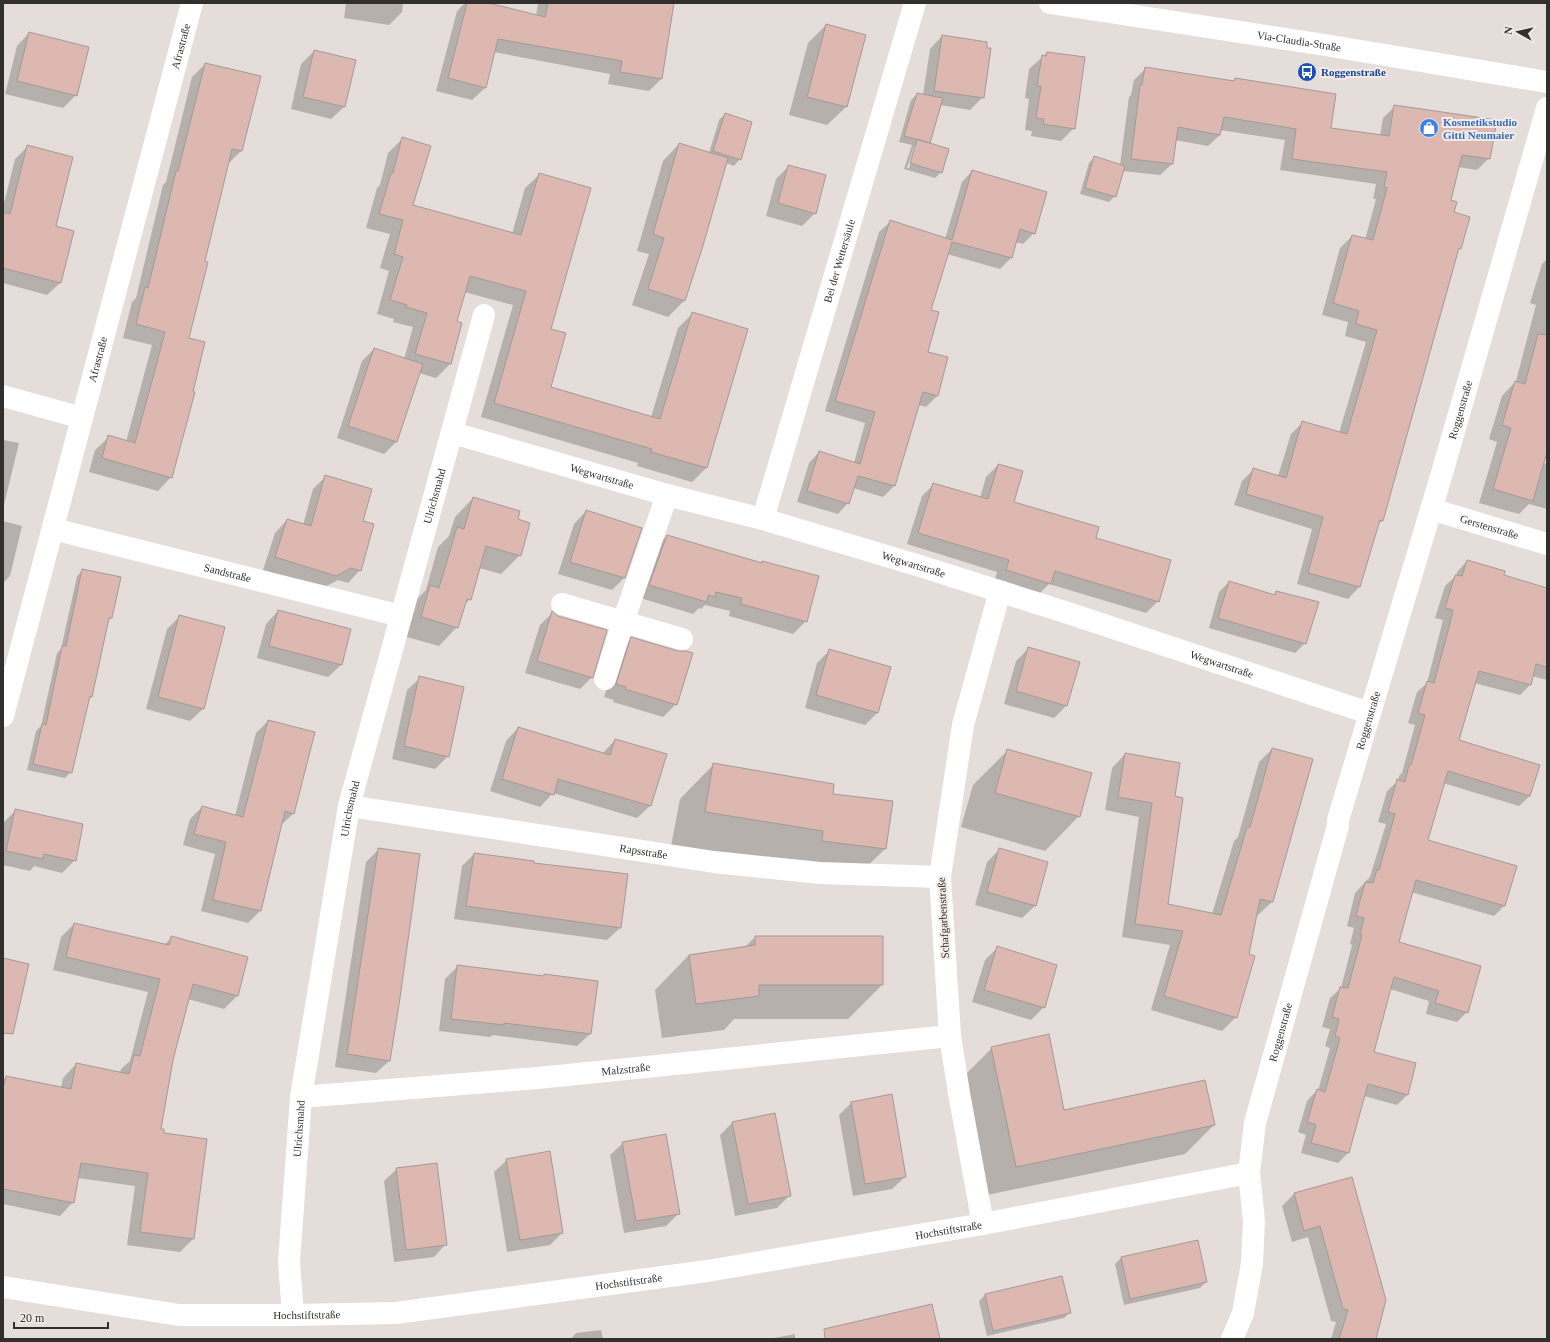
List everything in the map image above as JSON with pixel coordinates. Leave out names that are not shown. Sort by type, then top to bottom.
[{"type":"street","name":"Afrastraße","points":[[3,716],[192,3]]},
{"type":"street","name":"Bei der Wettersäule","points":[[763,519],[915,3]]},
{"type":"street","name":"Via-Claudia-Straße","points":[[1050,3],[1319,44],[1547,82]]},
{"type":"street","name":"Roggenstraße","points":[[1232,1339],[1244,1313],[1252,1263],[1254,1221],[1249,1173],[1258,1108],[1338,826],[1338,820],[1431,509],[1547,108]]},
{"type":"street","name":"Ulrichsmahd","points":[[293,1315],[289,1262],[301,1097],[349,806],[453,433],[484,315]]},
{"type":"street","points":[[3,396],[82,418]]},
{"type":"street","name":"Wegwartstraße","points":[[453,433],[667,495],[763,519],[1000,591],[1369,713]]},
{"type":"street","points":[[605,679],[667,495]]},
{"type":"street","name":"Gerstenstraße","points":[[1431,509],[1547,544]]},
{"type":"street","name":"Sandstraße","points":[[53,529],[402,616]]},
{"type":"street","name":"Schafgarbenstraße","points":[[983,1224],[958,1093],[950,1036],[940,877],[963,725],[1000,591]]},
{"type":"street","points":[[562,604],[682,639]]},
{"type":"street","name":"Rapsstraße","points":[[349,806],[714,862],[820,873],[940,877]]},
{"type":"street","name":"Malzstraße","points":[[301,1097],[538,1078],[950,1036]]},
{"type":"street","name":"Hochstiftstraße","points":[[3,1287],[179,1315],[396,1313],[707,1271],[983,1224],[1249,1173]]},
{"type":"building","points":[[467,3],[489,3],[545,17],[548,3],[674,3],[662,79],[620,72],[622,61],[498,39],[486,88],[448,78]]},
{"type":"building","points":[[826,24],[866,35],[847,107],[807,97]]},
{"type":"building","points":[[29,32],[89,47],[77,96],[17,81]]},
{"type":"building","points":[[942,35],[987,42],[987,48],[991,48],[984,98],[934,91]]},
{"type":"building","points":[[314,50],[356,60],[345,107],[303,97]]},
{"type":"building","points":[[1047,52],[1085,57],[1075,129],[1043,124],[1044,119],[1036,118],[1041,86],[1037,86],[1042,55],[1046,56]]},
{"type":"building","points":[[205,63],[261,76],[242,151],[232,149],[205,261],[208,262],[189,338],[205,342],[193,392],[195,392],[172,478],[102,458],[108,435],[135,443],[165,332],[136,324],[145,287],[148,288],[176,171],[178,171]]},
{"type":"building","points":[[1145,67],[1234,81],[1235,78],[1336,94],[1331,128],[1389,136],[1394,105],[1497,120],[1490,159],[1462,155],[1451,200],[1457,202],[1454,212],[1470,217],[1461,249],[1459,248],[1383,521],[1380,520],[1360,587],[1308,573],[1323,517],[1246,494],[1253,468],[1286,478],[1302,421],[1347,434],[1377,330],[1356,324],[1359,311],[1333,303],[1352,235],[1373,240],[1387,188],[1384,187],[1387,172],[1292,159],[1296,129],[1224,117],[1220,135],[1178,127],[1173,164],[1131,159],[1140,85],[1142,85]]},
{"type":"building","points":[[917,93],[943,98],[930,143],[904,136]]},
{"type":"building","points":[[725,113],[752,122],[741,160],[713,151]]},
{"type":"building","points":[[402,137],[431,146],[413,205],[521,235],[539,173],[591,188],[551,329],[566,333],[551,387],[660,419],[692,312],[748,329],[707,468],[651,452],[652,449],[494,403],[526,291],[470,276],[457,321],[462,323],[451,364],[415,354],[427,313],[406,307],[407,305],[390,300],[403,257],[394,254],[403,220],[379,214],[391,173],[393,173]]},
{"type":"building","points":[[917,139],[949,149],[942,173],[910,163]]},
{"type":"building","points":[[679,143],[728,158],[702,249],[685,301],[648,289],[664,238],[653,234]]},
{"type":"building","points":[[27,145],[73,157],[56,226],[74,231],[61,283],[3,268],[3,212],[10,214]]},
{"type":"building","points":[[1094,156],[1125,166],[1116,197],[1085,188]]},
{"type":"building","points":[[788,165],[826,175],[816,214],[778,203]]},
{"type":"building","points":[[972,170],[1047,192],[1035,234],[1020,229],[1012,258],[952,242],[931,310],[939,312],[928,352],[948,357],[938,396],[923,392],[895,486],[858,476],[849,504],[807,491],[819,451],[860,464],[875,412],[835,401],[890,220],[952,240]]},
{"type":"building","points":[[1538,334],[1547,335],[1547,452],[1533,501],[1493,489],[1511,428],[1502,425],[1515,381],[1525,384]]},
{"type":"building","points":[[374,348],[423,364],[397,442],[348,426]]},
{"type":"building","points":[[998,464],[1023,471],[1014,502],[1099,527],[1096,538],[1171,560],[1159,602],[1055,571],[1051,584],[1006,570],[1009,560],[918,533],[933,483],[988,499]]},
{"type":"building","points":[[325,475],[372,489],[363,521],[374,524],[361,571],[351,568],[336,576],[275,557],[287,519],[311,526]]},
{"type":"building","points":[[473,497],[520,511],[518,519],[530,523],[521,556],[486,546],[471,600],[467,599],[458,628],[421,617],[430,585],[439,588],[457,527],[464,529]]},
{"type":"building","points":[[586,510],[642,528],[625,578],[570,562]]},
{"type":"building","points":[[667,535],[762,563],[762,561],[819,576],[807,622],[741,604],[742,598],[716,592],[715,597],[708,595],[707,602],[649,585]]},
{"type":"building","points":[[1467,560],[1505,571],[1504,575],[1547,588],[1547,667],[1536,664],[1531,685],[1479,671],[1459,740],[1540,765],[1530,796],[1448,771],[1428,840],[1517,866],[1505,906],[1416,880],[1399,942],[1481,966],[1468,1013],[1435,1003],[1439,991],[1394,977],[1374,1052],[1416,1063],[1408,1095],[1368,1084],[1349,1153],[1311,1143],[1316,1125],[1307,1122],[1317,1089],[1325,1092],[1340,1038],[1335,1036],[1339,1019],[1332,1017],[1340,987],[1348,988],[1362,935],[1360,934],[1364,918],[1356,916],[1365,882],[1373,883],[1377,869],[1379,870],[1395,814],[1388,812],[1397,779],[1405,782],[1409,765],[1411,765],[1425,715],[1418,713],[1427,681],[1434,683],[1449,627],[1453,610],[1445,608],[1455,575],[1462,576]]},
{"type":"building","points":[[82,569],[121,577],[112,618],[109,618],[92,697],[90,696],[72,773],[33,764],[42,724],[46,725],[62,646],[66,646]]},
{"type":"building","points":[[1229,581],[1275,595],[1276,591],[1319,602],[1306,644],[1218,618]]},
{"type":"building","points":[[278,610],[351,629],[342,665],[269,646]]},
{"type":"building","points":[[552,611],[558,616],[607,630],[593,678],[537,661]]},
{"type":"building","points":[[179,615],[225,627],[204,709],[158,697]]},
{"type":"building","points":[[631,637],[678,651],[693,653],[677,705],[625,689],[626,687],[616,684]]},
{"type":"building","points":[[1028,647],[1080,662],[1067,706],[1016,691]]},
{"type":"building","points":[[829,649],[891,667],[878,713],[816,695]]},
{"type":"building","points":[[419,676],[464,687],[449,757],[404,746]]},
{"type":"building","points":[[268,720],[315,732],[294,814],[285,811],[261,911],[213,900],[226,842],[194,834],[202,806],[243,817]]},
{"type":"building","points":[[518,727],[610,755],[615,739],[667,754],[651,806],[558,779],[554,795],[502,779]]},
{"type":"building","points":[[1272,748],[1313,759],[1273,902],[1260,899],[1249,954],[1255,956],[1237,1018],[1164,996],[1183,931],[1135,924],[1152,803],[1118,797],[1125,753],[1180,763],[1175,796],[1183,798],[1168,904],[1221,915],[1247,827],[1250,827]]},
{"type":"building","points":[[1007,749],[1092,773],[1080,817],[995,793]]},
{"type":"building","points":[[713,763],[834,784],[833,794],[893,801],[886,849],[822,841],[823,831],[705,812]]},
{"type":"building","points":[[15,809],[83,824],[76,861],[44,854],[43,859],[6,851]]},
{"type":"building","points":[[378,848],[420,854],[390,1061],[347,1054]]},
{"type":"building","points":[[999,848],[1048,862],[1036,906],[987,892]]},
{"type":"building","points":[[474,853],[534,861],[534,863],[628,874],[621,928],[466,906]]},
{"type":"building","points":[[74,923],[169,945],[171,936],[248,957],[238,996],[193,984],[173,1060],[161,1129],[164,1129],[164,1133],[207,1139],[194,1239],[140,1232],[148,1173],[81,1163],[74,1203],[3,1189],[3,1089],[6,1076],[71,1089],[76,1063],[129,1074],[134,1055],[140,1056],[160,979],[66,957]]},
{"type":"building","points":[[755,936],[883,936],[883,985],[759,985],[759,996],[696,1004],[689,955],[755,945]]},
{"type":"building","points":[[997,946],[1057,965],[1045,1008],[984,990]]},
{"type":"building","points":[[3,958],[29,964],[13,1034],[3,1033]]},
{"type":"building","points":[[457,965],[598,981],[591,1034],[504,1023],[504,1025],[451,1019]]},
{"type":"building","points":[[1049,1034],[1064,1110],[1205,1080],[1215,1125],[1016,1167],[991,1047]]},
{"type":"building","points":[[892,1094],[906,1177],[865,1184],[851,1102]]},
{"type":"building","points":[[775,1113],[791,1196],[748,1204],[732,1122]]},
{"type":"building","points":[[666,1134],[680,1214],[636,1221],[622,1142]]},
{"type":"building","points":[[550,1151],[563,1233],[520,1240],[506,1159]]},
{"type":"building","points":[[437,1163],[447,1245],[406,1250],[396,1168]]},
{"type":"building","points":[[1352,1177],[1386,1300],[1376,1339],[1339,1339],[1348,1310],[1343,1309],[1320,1226],[1304,1231],[1294,1193]]},
{"type":"building","points":[[1198,1240],[1207,1282],[1130,1299],[1121,1257]]},
{"type":"building","points":[[1062,1276],[1071,1313],[993,1331],[985,1294]]},
{"type":"building","points":[[932,1304],[940,1339],[825,1339],[824,1329]]},
{"type":"place","name":"Roggenstraße","points":[[1307,72]]},
{"type":"place","name":"Kosmetikstudio Gitti Neumaier","points":[[1429,128]]}]
